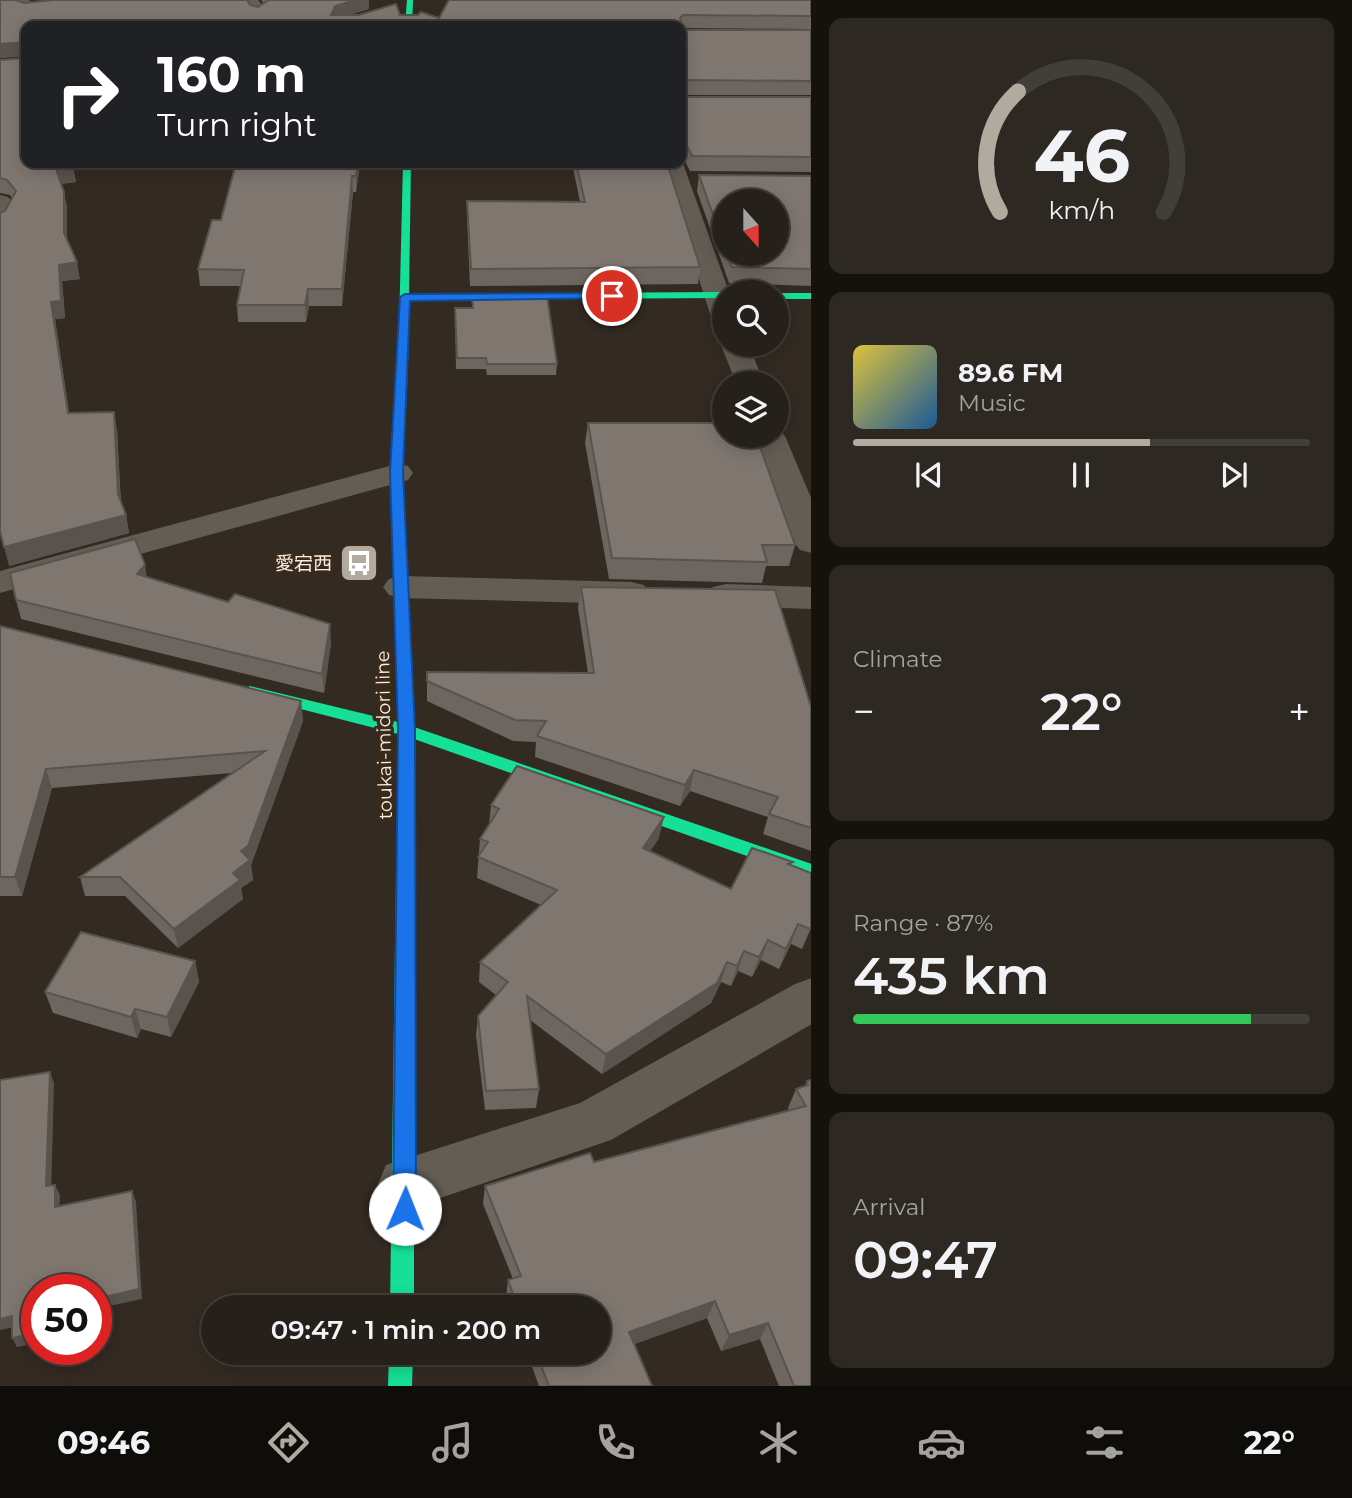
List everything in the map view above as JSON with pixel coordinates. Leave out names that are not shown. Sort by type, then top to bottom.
[{"type":"main road","name":"toukai-midori line","points":[[402,1295],[407,730],[397,472],[405,297],[407,168]]},
{"type":"main road","points":[[789,296],[811,296]]},
{"type":"main road","points":[[405,297],[712,303]]},
{"type":"main road","points":[[230,686],[407,730],[811,872]]},
{"type":"main road","points":[[400,1386],[401,1365]]},
{"type":"street","points":[[22,0],[26,8],[114,0]]},
{"type":"street","points":[[391,10],[410,12]]},
{"type":"street","points":[[676,172],[705,181]]},
{"type":"street","points":[[676,172],[714,280]]},
{"type":"street","points":[[0,202],[5,207],[0,220]]},
{"type":"street","points":[[775,448],[811,543]]},
{"type":"street","points":[[789,448],[811,453]]},
{"type":"street","points":[[0,582],[397,472]]},
{"type":"street","points":[[401,587],[811,598]]},
{"type":"street","points":[[405,1184],[593,1123],[811,999]]},
{"type":"building","points":[[0,0],[24,3],[53,0],[247,0],[250,5],[258,7],[269,0],[356,0],[335,6],[331,15],[359,15],[396,4],[400,15],[418,15],[421,12],[439,18],[449,0],[811,0],[811,16],[683,15],[681,21],[21,21],[21,42],[0,44]]},
{"type":"building","points":[[686,30],[811,30],[811,81],[686,80]]},
{"type":"building","points":[[21,58],[21,168],[64,168],[56,169],[64,192],[64,233],[77,262],[59,265],[61,301],[51,302],[68,413],[114,412],[118,494],[126,515],[4,547],[0,531],[0,213],[5,211],[16,191],[7,180],[0,178],[0,60]]},
{"type":"building","points":[[686,97],[811,97],[811,157],[692,156],[686,144]]},
{"type":"building","points":[[235,168],[357,168],[356,176],[352,176],[342,289],[308,289],[305,305],[237,305],[244,270],[198,269],[212,220],[221,220]]},
{"type":"building","points":[[577,168],[669,168],[700,267],[471,269],[467,201],[585,202]]},
{"type":"building","points":[[699,175],[811,176],[811,269],[732,266],[789,266],[789,189],[712,189],[712,212]]},
{"type":"building","points":[[547,296],[557,364],[487,364],[486,358],[457,358],[455,308],[473,308],[472,297]]},
{"type":"building","points":[[588,423],[712,423],[712,448],[760,448],[795,545],[762,545],[767,562],[612,558]]},
{"type":"building","points":[[135,539],[145,565],[137,574],[228,602],[235,594],[330,624],[322,674],[16,600],[10,573]]},
{"type":"building","points":[[581,587],[775,590],[811,707],[811,828],[769,814],[778,797],[694,770],[685,785],[537,736],[546,721],[515,720],[427,681],[427,672],[594,673]]},
{"type":"building","points":[[0,626],[301,701],[248,846],[241,851],[250,860],[233,873],[240,880],[174,929],[120,877],[80,877],[265,751],[46,769],[15,877],[0,877]]},
{"type":"building","points":[[517,766],[664,817],[643,848],[731,889],[752,848],[793,862],[788,864],[811,873],[810,929],[798,924],[786,949],[768,940],[759,957],[744,951],[737,966],[727,962],[717,983],[606,1054],[527,996],[539,1089],[486,1091],[478,1016],[508,982],[480,962],[557,890],[478,857],[488,842],[480,839],[499,809],[491,805]]},
{"type":"building","points":[[81,932],[195,961],[167,1017],[135,1009],[131,1017],[45,992]]},
{"type":"building","points":[[50,1072],[46,1186],[55,1185],[55,1207],[132,1191],[139,1289],[112,1295],[112,1274],[21,1274],[21,1336],[12,1338],[12,1316],[0,1319],[0,1080]]},
{"type":"building","points":[[811,1080],[811,1386],[794,1386],[768,1323],[729,1335],[715,1301],[629,1332],[652,1386],[549,1386],[541,1365],[611,1365],[611,1295],[514,1295],[508,1280],[521,1276],[485,1186],[590,1153],[594,1162],[806,1106],[796,1089],[808,1085],[807,1081]]},
{"type":"traffic: fast","points":[[409,21],[410,0]]},
{"type":"traffic: fast","points":[[402,367],[407,168]]},
{"type":"traffic: fast","points":[[405,297],[712,295]]},
{"type":"traffic: fast","points":[[789,296],[811,296]]},
{"type":"traffic: fast","points":[[401,579],[406,730],[402,1295]]},
{"type":"traffic: fast","points":[[250,691],[406,730],[811,872]]},
{"type":"traffic: fast","points":[[400,1386],[401,1365]]},
{"type":"traffic: jam","points":[[401,579],[397,473],[402,367]]},
{"type":"place","name":"愛宕西","points":[[359,563]]},
{"type":"route","points":[[405,1209],[407,730],[397,472],[405,297],[612,296]]}]
